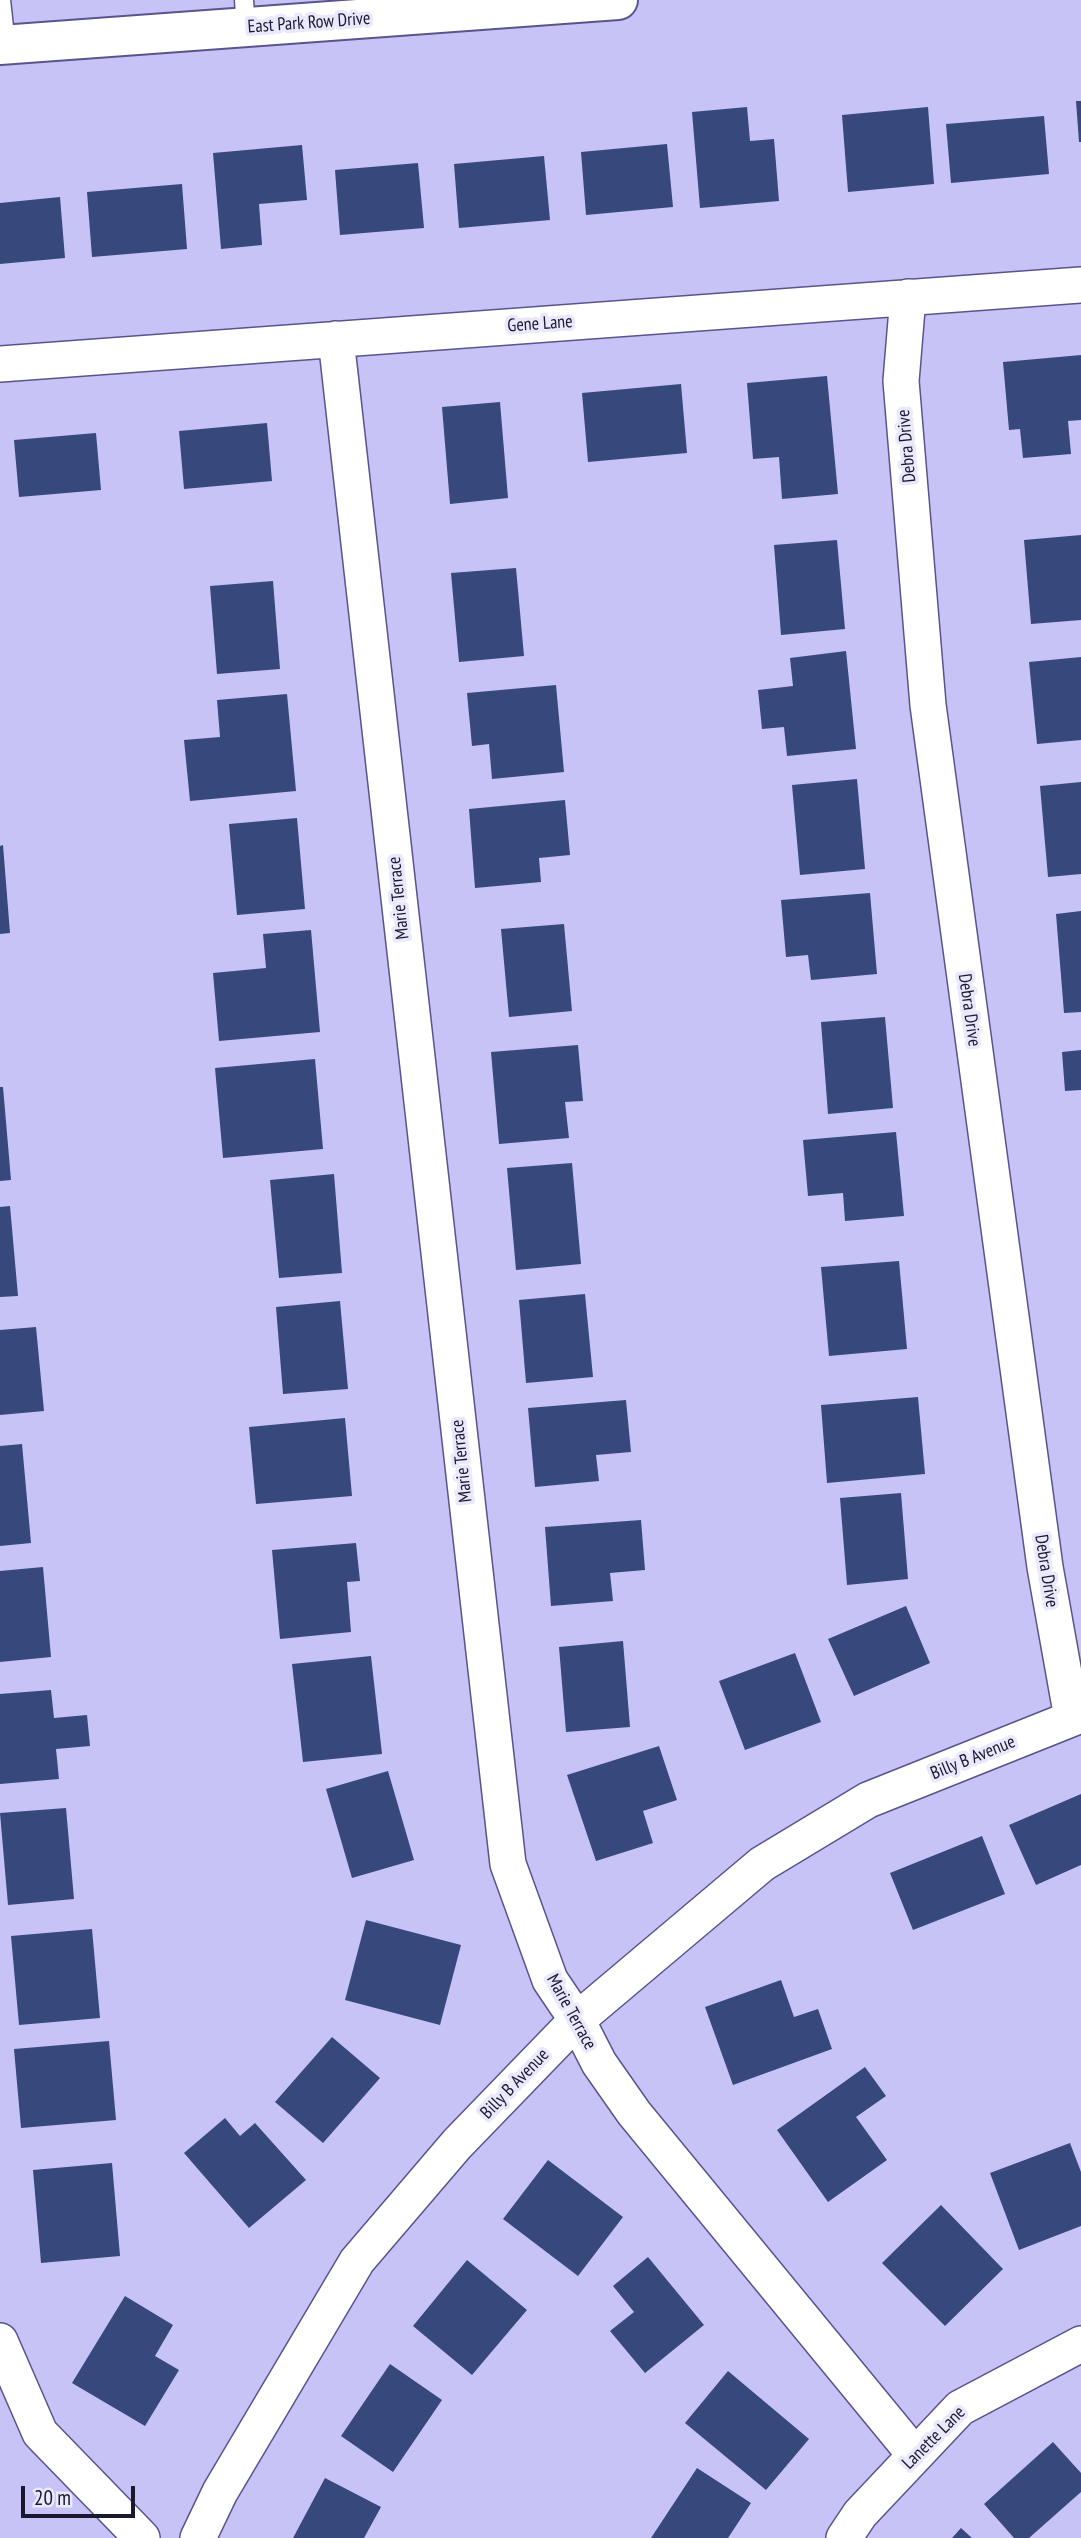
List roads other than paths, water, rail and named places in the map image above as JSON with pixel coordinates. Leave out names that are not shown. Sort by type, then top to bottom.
[{"type":"main road","name":"East Park Row Drive","points":[[3,45],[245,14],[618,0]]},
{"type":"street","name":"Gene Lane","points":[[0,364],[1081,285]]},
{"type":"street","name":"Debra Drive","points":[[908,298],[901,381],[928,705],[1045,1567],[1076,1717]]},
{"type":"street","name":"Marie Terrace","points":[[336,339],[508,1864],[550,1980],[577,2020],[599,2063],[634,2113],[915,2455]]},
{"type":"street","name":"Billy B Avenue","points":[[198,2538],[220,2492],[357,2261],[457,2144],[577,2020],[762,1864],[869,1800],[1076,1717]]},
{"type":"street","points":[[0,2342],[40,2433],[142,2538]]},
{"type":"street","name":"Lanette Lane","points":[[844,2538],[860,2514],[960,2408],[1081,2344]]},
{"type":"lane","points":[[1,0],[3,45]]}]
